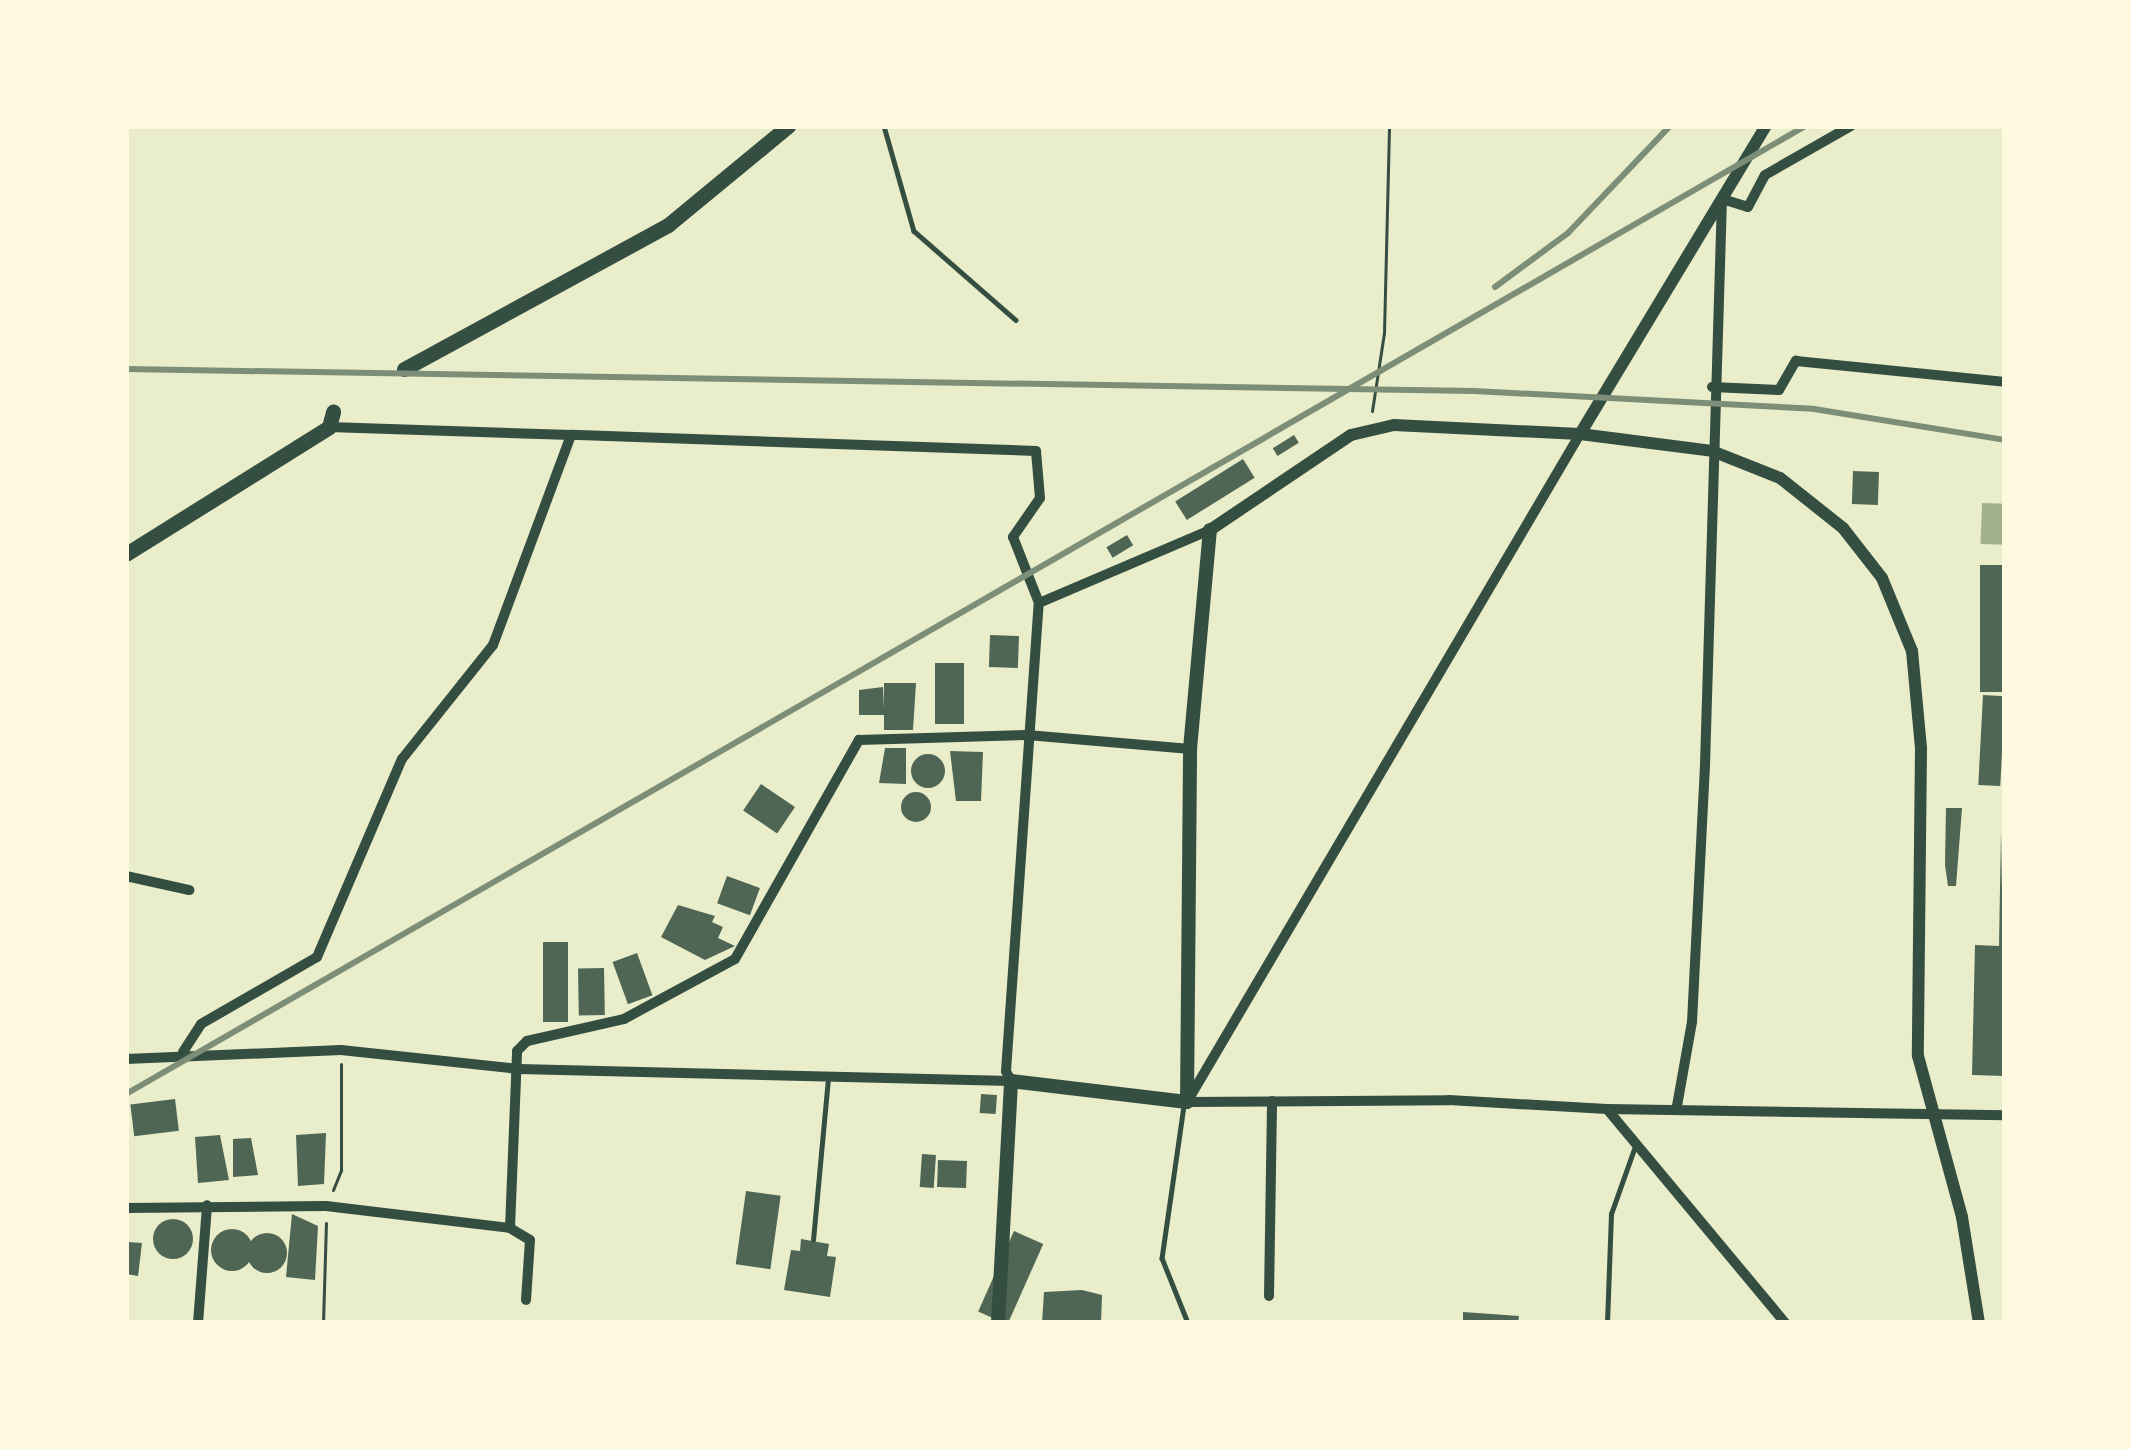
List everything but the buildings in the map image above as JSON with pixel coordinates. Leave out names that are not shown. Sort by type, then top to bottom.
[{"type":"main road","points":[[404,369],[668,225],[788,126]]},
{"type":"main road","points":[[126,554],[331,419]]},
{"type":"main road","points":[[998,1323],[1011,1082],[1187,1102],[1190,749],[1210,530]]},
{"type":"street","points":[[1187,1102],[1766,126]]},
{"type":"street","points":[[1722,199],[1748,207],[1765,175],[1850,126]]},
{"type":"street","points":[[1677,1106],[1692,1022],[1722,199]]},
{"type":"street","points":[[1712,387],[1779,390],[1796,361],[2005,382]]},
{"type":"street","points":[[126,1059],[183,1052],[341,1050],[519,1070],[829,1073],[1011,1082],[1006,1071],[1039,603],[1013,548],[1040,498],[1036,451],[572,436],[331,419]]},
{"type":"street","points":[[1039,603],[1210,530],[1369,431],[1394,425],[1580,434],[1712,451],[1815,501],[1866,553],[1905,629],[1921,748],[1914,1009],[1928,1112],[1962,1216],[1979,1323]]},
{"type":"street","points":[[183,1052],[201,1024],[316,956],[402,759],[493,645],[572,436]]},
{"type":"street","points":[[511,1228],[517,1051],[527,1041],[624,1019],[735,959],[859,740],[1027,735],[1190,749]]},
{"type":"street","points":[[126,876],[189,890]]},
{"type":"street","points":[[1270,1297],[1272,1101]]},
{"type":"street","points":[[1187,1102],[1677,1106],[2005,1115]]},
{"type":"street","points":[[1606,1109],[1785,1323]]},
{"type":"street","points":[[198,1323],[207,1205]]},
{"type":"street","points":[[126,1208],[326,1206],[511,1228],[530,1240],[526,1300]]},
{"type":"lane","points":[[884,126],[914,231],[1016,320]]},
{"type":"lane","points":[[813,1240],[829,1073]]},
{"type":"lane","points":[[1187,1102],[1162,1258],[1188,1323]]},
{"type":"lane","points":[[1607,1323],[1611,1214],[1637,1144]]},
{"type":"path","points":[[1369,431],[1384,333],[1389,126]]},
{"type":"path","points":[[323,1323],[326,1206],[341,1170],[341,1050]]},
{"type":"shaded area","points":[[1982,503],[2005,504],[2004,545],[1981,544]]},
{"type":"railway","points":[[1495,287],[1568,233],[1670,126]]},
{"type":"railway","points":[[126,1094],[1805,126]]},
{"type":"railway","points":[[126,369],[1474,391],[1814,409],[2005,440]]}]
